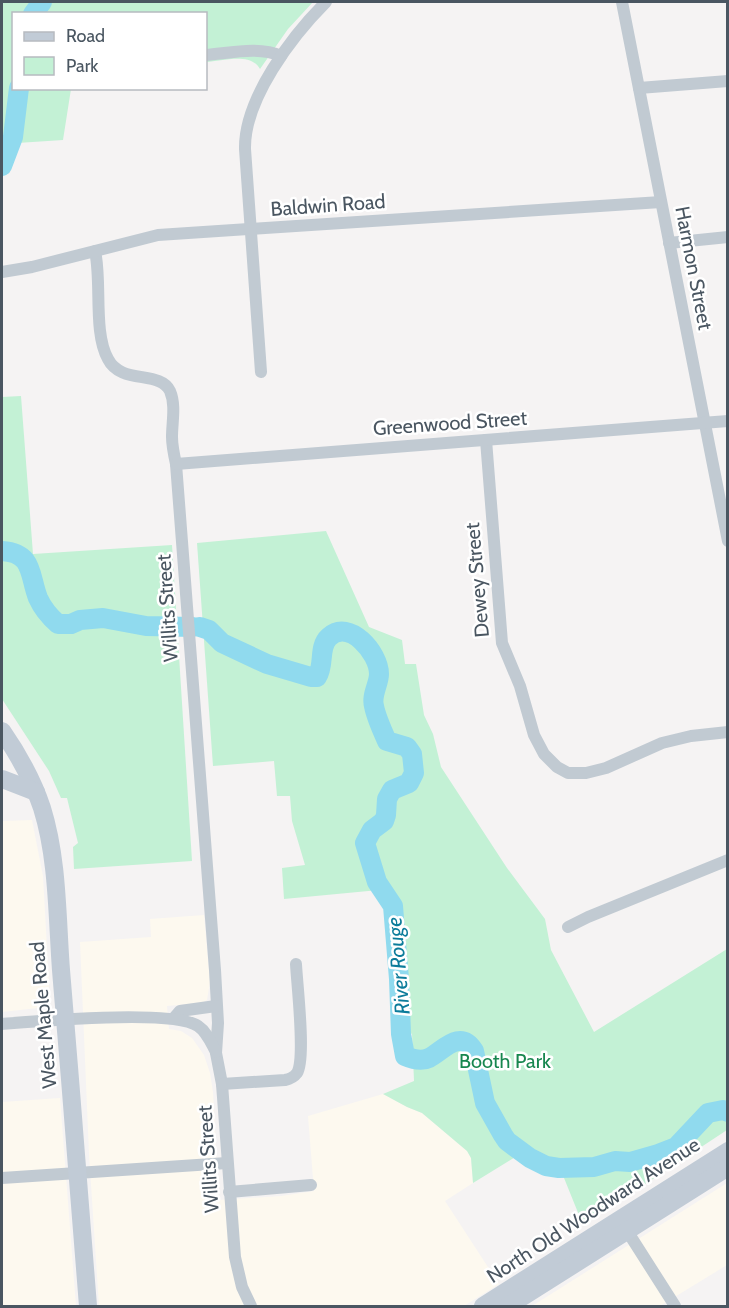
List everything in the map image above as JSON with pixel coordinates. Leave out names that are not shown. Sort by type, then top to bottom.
[{"type":"main road","name":"West Maple Road","points":[[3,736],[36,792],[51,856],[88,1306]]},
{"type":"main road","points":[[2,779],[36,792]]},
{"type":"main road","name":"North Old Woodward Avenue","points":[[508,1306],[728,1151]]},
{"type":"main road","name":"North Old Woodward Avenue","points":[[483,1306],[728,1167]]},
{"type":"street","points":[[261,372],[245,149],[246,129],[252,111],[281,56],[326,2]]},
{"type":"street","name":"Harmon Street","points":[[622,2],[728,542]]},
{"type":"street","points":[[207,55],[271,51],[281,56]]},
{"type":"street","points":[[639,88],[728,81]]},
{"type":"street","name":"Baldwin Road","points":[[2,272],[32,267],[158,236],[661,202]]},
{"type":"street","points":[[669,243],[728,237]]},
{"type":"street","name":"Willits Street","points":[[95,250],[99,268],[98,302],[107,358],[118,371],[165,385],[172,400],[172,448],[176,464],[214,958],[216,1053],[222,1084],[237,1272],[251,1306]]},
{"type":"street","name":"Greenwood Street","points":[[176,464],[728,422]]},
{"type":"street","name":"Dewey Street","points":[[486,440],[502,643],[518,680],[539,746],[556,767],[568,773],[577,774],[606,768],[662,743],[691,736],[728,732]]},
{"type":"street","points":[[568,927],[610,907],[728,860]]},
{"type":"street","points":[[222,1084],[285,1080],[296,1074],[300,1066],[301,1048],[296,964]]},
{"type":"street","points":[[174,1018],[180,1011],[216,1005]]},
{"type":"street","points":[[2,1024],[174,1018],[199,1026],[205,1032],[216,1053]]},
{"type":"street","points":[[2,1178],[227,1163]]},
{"type":"street","points":[[229,1192],[311,1185]]},
{"type":"street","points":[[623,1225],[675,1306]]},
{"type":"shaded area","points":[[32,820],[43,876],[50,1002],[38,1008],[2,1012],[2,821]]},
{"type":"shaded area","points":[[204,915],[210,982],[207,1000],[202,1003],[167,1006],[169,1029],[181,1031],[192,1038],[204,1055],[210,1073],[219,1200],[281,1196],[314,1191],[308,1116],[383,1094],[422,1113],[467,1151],[471,1158],[473,1183],[445,1201],[499,1284],[464,1306],[99,1306],[89,1154],[80,942],[151,937],[150,919]]},
{"type":"shaded area","points":[[60,1098],[76,1306],[2,1306],[2,1102]]},
{"type":"shaded area","points":[[727,1183],[727,1265],[660,1306],[532,1306]]},
{"type":"green space","points":[[2,2],[313,2],[288,29],[260,69],[256,64],[243,59],[207,62],[207,12],[12,12],[12,90],[71,90],[63,140],[2,144]]},
{"type":"green space","points":[[21,396],[33,554],[172,545],[192,861],[74,869],[73,847],[78,843],[67,798],[61,798],[49,771],[2,699],[2,397]]},
{"type":"green space","name":"Booth Park","points":[[326,531],[369,627],[402,640],[405,664],[416,664],[424,715],[433,734],[441,767],[507,868],[545,919],[551,950],[594,1032],[727,949],[727,1130],[583,1225],[562,1173],[551,1173],[520,1154],[473,1183],[471,1158],[467,1151],[422,1113],[383,1094],[414,1081],[412,1034],[394,1021],[404,947],[379,890],[284,899],[282,868],[305,865],[292,821],[290,796],[277,796],[274,761],[213,766],[197,543]]},
{"type":"waterway","points":[[34,12],[42,2]]},
{"type":"waterway","points":[[2,166],[13,137],[19,90]]},
{"type":"waterway","name":"River Rouge","points":[[2,551],[20,556],[25,561],[40,601],[46,612],[58,624],[103,618],[146,626],[193,627]]},
{"type":"waterway","name":"River Rouge","points":[[200,627],[209,630],[222,643],[267,664],[311,677],[317,677],[326,641],[337,632],[354,635],[362,641],[374,657],[379,674],[373,702],[378,719],[387,741],[407,747],[412,754],[414,773],[409,783],[392,790],[387,799],[384,821],[372,830],[365,843],[377,882],[393,906],[401,1034],[405,1056],[423,1060],[457,1041],[469,1044],[474,1051],[485,1103],[503,1135],[507,1141],[530,1158],[546,1166],[594,1167],[615,1161],[630,1162],[658,1154],[676,1147],[708,1113],[723,1110],[728,1112]]}]
